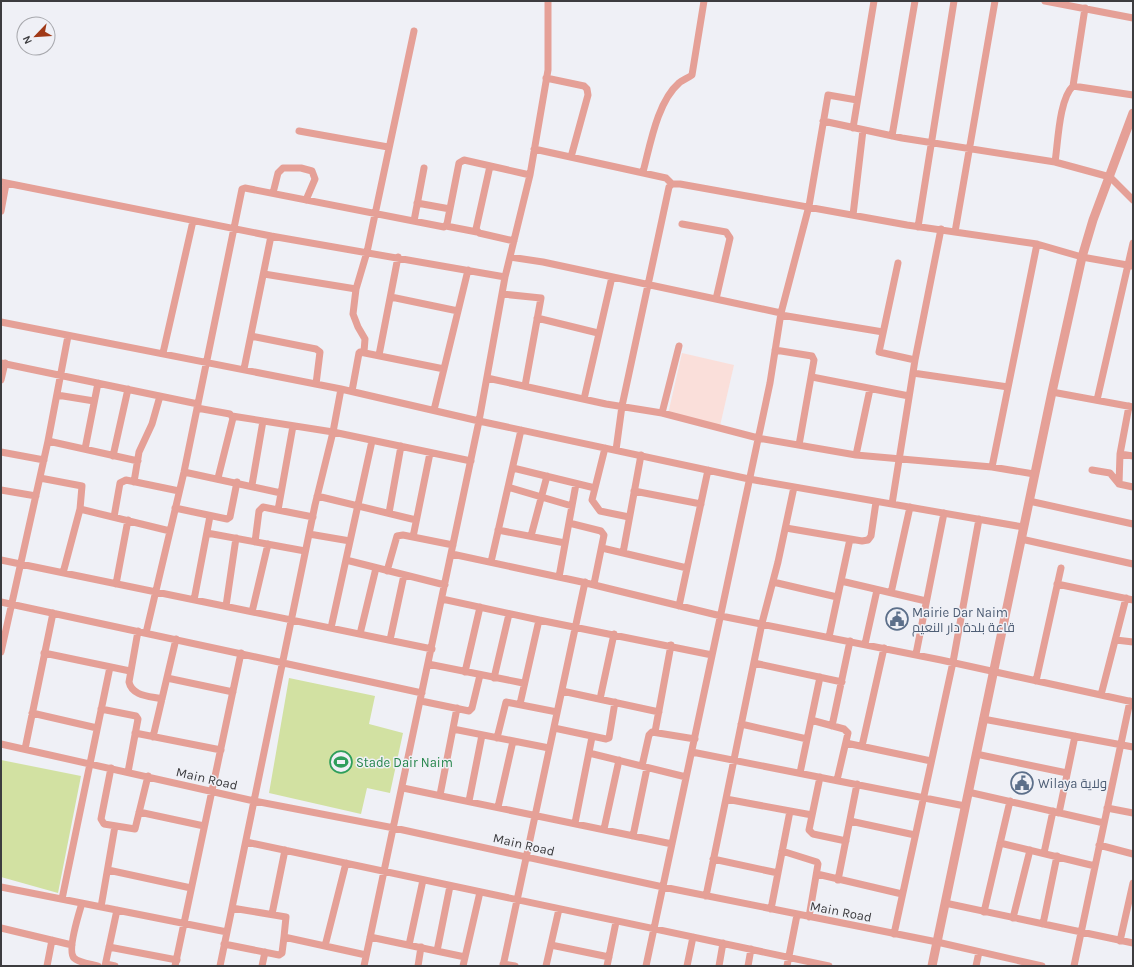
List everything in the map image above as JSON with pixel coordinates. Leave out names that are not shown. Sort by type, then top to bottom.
[{"type":"street","points":[[364,966],[454,545],[479,421],[505,277],[530,175],[546,78],[548,1]]},
{"type":"street","points":[[643,172],[655,127],[667,98],[678,83],[692,75],[704,1]]},
{"type":"street","points":[[853,128],[874,1]]},
{"type":"street","points":[[892,136],[915,1]]},
{"type":"street","points":[[918,227],[930,142],[954,1]]},
{"type":"street","points":[[955,232],[968,148],[995,1]]},
{"type":"street","points":[[1045,1],[1133,18]]},
{"type":"street","points":[[1055,162],[1064,102],[1068,91],[1073,86],[1085,8]]},
{"type":"street","points":[[364,352],[365,340],[353,314],[356,289],[367,252],[388,147],[414,31]]},
{"type":"street","points":[[546,78],[584,86],[587,89],[588,95],[572,157]]},
{"type":"street","points":[[1073,86],[1133,95]]},
{"type":"street","points":[[646,966],[758,438],[781,314],[810,206],[828,94],[858,100]]},
{"type":"street","points":[[932,966],[1034,474],[1082,257],[1093,220],[1133,113]]},
{"type":"street","points":[[823,122],[892,136],[1055,162],[1110,177],[1133,200]]},
{"type":"street","points":[[853,215],[863,130]]},
{"type":"street","points":[[299,131],[388,147]]},
{"type":"street","points":[[534,149],[643,172],[666,178],[672,184],[680,184],[810,206],[918,227],[1037,244],[1082,257],[1130,265]]},
{"type":"street","points":[[446,226],[459,163],[464,160],[530,175]]},
{"type":"street","points":[[477,232],[476,229],[490,166]]},
{"type":"street","points":[[274,193],[278,173],[283,168],[301,168],[312,171],[315,179],[306,200]]},
{"type":"street","points":[[414,221],[424,168]]},
{"type":"street","points":[[1,211],[4,183],[271,236],[398,257],[505,277]]},
{"type":"street","points":[[616,450],[622,406],[670,187],[672,184]]},
{"type":"street","points":[[146,633],[184,472],[198,406],[205,362],[242,189],[246,188],[274,193],[477,232],[514,241]]},
{"type":"street","points":[[417,203],[450,209]]},
{"type":"street","points":[[163,353],[193,221]]},
{"type":"street","points":[[682,224],[726,232],[730,238],[716,299]]},
{"type":"street","points":[[892,504],[915,360],[941,230]]},
{"type":"street","points":[[244,369],[271,236]]},
{"type":"street","points":[[1097,400],[1130,265],[1133,243]]},
{"type":"street","points":[[992,467],[1021,331],[1037,244]]},
{"type":"street","points":[[379,356],[398,257]]},
{"type":"street","points":[[510,257],[649,284],[781,314],[883,332]]},
{"type":"street","points":[[898,263],[878,352],[915,360]]},
{"type":"street","points":[[434,410],[468,270]]},
{"type":"street","points":[[264,274],[356,289]]},
{"type":"street","points":[[584,398],[612,277]]},
{"type":"street","points":[[502,294],[541,298],[525,386]]},
{"type":"street","points":[[391,297],[458,311]]},
{"type":"street","points":[[537,318],[598,333]]},
{"type":"street","points":[[1,322],[352,391],[479,421],[749,479],[1023,527]]},
{"type":"street","points":[[1,652],[44,460],[62,374],[68,336]]},
{"type":"street","points":[[251,336],[316,349],[320,352],[316,384]]},
{"type":"street","points":[[662,413],[679,346]]},
{"type":"street","points":[[775,350],[812,356],[814,363],[799,445]]},
{"type":"street","points":[[352,391],[359,353],[364,352],[444,369]]},
{"type":"street","points":[[1,380],[3,363],[62,374],[160,396],[232,416],[333,432],[471,461]]},
{"type":"street","points":[[913,373],[1008,387]]},
{"type":"street","points":[[812,377],[909,396]]},
{"type":"street","points":[[487,378],[662,413],[758,438],[856,455],[899,457],[992,467],[1034,474]]},
{"type":"street","points":[[85,449],[98,383]]},
{"type":"street","points":[[113,456],[128,389]]},
{"type":"street","points":[[220,966],[312,517],[333,432],[341,389]]},
{"type":"street","points":[[856,455],[870,389]]},
{"type":"street","points":[[1052,392],[1131,407],[1120,454],[1119,484]]},
{"type":"street","points":[[57,395],[94,401]]},
{"type":"street","points":[[134,482],[140,452],[152,424],[160,396]]},
{"type":"street","points":[[218,478],[233,419],[232,416]]},
{"type":"street","points":[[252,485],[263,421]]},
{"type":"street","points":[[278,510],[293,426]]},
{"type":"street","points":[[491,562],[521,430]]},
{"type":"street","points":[[48,441],[138,461]]},
{"type":"street","points":[[331,628],[372,441]]},
{"type":"street","points":[[389,513],[401,446]]},
{"type":"street","points":[[605,448],[592,500],[596,508],[600,511],[629,516]]},
{"type":"street","points":[[1,452],[44,460]]},
{"type":"street","points":[[413,537],[430,453]]},
{"type":"street","points":[[1120,454],[1133,456]]},
{"type":"street","points":[[623,553],[641,455]]},
{"type":"street","points":[[513,468],[595,488]]},
{"type":"street","points":[[679,606],[708,470]]},
{"type":"street","points":[[1092,470],[1110,473],[1119,484],[1133,487]]},
{"type":"street","points":[[184,472],[281,492]]},
{"type":"street","points":[[531,536],[547,476]]},
{"type":"street","points":[[40,478],[82,486],[80,509],[63,573]]},
{"type":"street","points":[[114,517],[120,483],[126,480],[179,491]]},
{"type":"street","points":[[175,508],[223,519],[230,517],[237,482]]},
{"type":"street","points":[[559,577],[576,484]]},
{"type":"street","points":[[706,896],[762,624],[786,528],[794,486]]},
{"type":"street","points":[[508,487],[572,506]]},
{"type":"street","points":[[1,490],[36,496]]},
{"type":"street","points":[[634,491],[701,504]]},
{"type":"street","points":[[317,496],[416,520]]},
{"type":"street","points":[[1029,501],[1133,524]]},
{"type":"street","points":[[786,528],[850,539],[868,540],[871,536],[876,502]]},
{"type":"street","points":[[255,542],[261,509],[263,507],[312,517]]},
{"type":"street","points":[[891,593],[910,507]]},
{"type":"street","points":[[80,509],[170,531]]},
{"type":"street","points":[[916,654],[944,513]]},
{"type":"street","points":[[194,600],[210,516]]},
{"type":"street","points":[[894,934],[953,662],[979,519]]},
{"type":"street","points":[[116,584],[128,520]]},
{"type":"street","points":[[569,524],[601,531],[604,535],[594,584]]},
{"type":"street","points":[[498,530],[565,543]]},
{"type":"street","points":[[207,533],[306,551]]},
{"type":"street","points":[[309,534],[350,541]]},
{"type":"street","points":[[387,570],[397,536],[403,535],[454,545]]},
{"type":"street","points":[[226,606],[236,538]]},
{"type":"street","points":[[829,637],[850,539]]},
{"type":"street","points":[[1021,539],[1133,564]]},
{"type":"street","points":[[252,612],[268,544]]},
{"type":"street","points":[[602,548],[687,568]]},
{"type":"street","points":[[452,554],[594,584],[721,616],[916,654],[1132,702],[1121,744],[1074,966]]},
{"type":"street","points":[[1,560],[432,649]]},
{"type":"street","points":[[346,560],[445,585]]},
{"type":"street","points":[[360,634],[376,568]]},
{"type":"street","points":[[1036,681],[1060,568]]},
{"type":"street","points":[[390,640],[404,575]]},
{"type":"street","points":[[841,581],[926,601]]},
{"type":"street","points":[[515,966],[503,965],[585,582]]},
{"type":"street","points":[[773,582],[838,597]]},
{"type":"street","points":[[1057,584],[1130,599],[1116,640],[1101,695]]},
{"type":"street","points":[[865,644],[878,590]]},
{"type":"street","points":[[442,599],[509,614],[671,645],[712,655]]},
{"type":"street","points":[[1,602],[422,693]]},
{"type":"street","points":[[465,672],[480,607]]},
{"type":"street","points":[[25,749],[53,613]]},
{"type":"street","points":[[494,678],[509,614]]},
{"type":"street","points":[[520,704],[523,683],[539,620]]},
{"type":"street","points":[[138,631],[130,671],[129,682],[132,691],[162,699]]},
{"type":"street","points":[[600,699],[614,634]]},
{"type":"street","points":[[153,737],[176,639]]},
{"type":"street","points":[[1116,640],[1133,642]]},
{"type":"street","points":[[832,726],[850,641]]},
{"type":"street","points":[[656,732],[671,645]]},
{"type":"street","points":[[862,746],[884,648]]},
{"type":"street","points":[[44,652],[130,671]]},
{"type":"street","points":[[109,947],[176,963],[242,653]]},
{"type":"street","points":[[754,663],[842,682]]},
{"type":"street","points":[[428,664],[523,683]]},
{"type":"street","points":[[62,899],[110,667]]},
{"type":"street","points":[[421,701],[471,710],[480,675]]},
{"type":"street","points":[[800,773],[820,677]]},
{"type":"street","points":[[167,678],[233,692]]},
{"type":"street","points":[[562,691],[659,712]]},
{"type":"street","points":[[497,738],[506,702],[557,712]]},
{"type":"street","points":[[554,728],[592,737],[609,738],[615,702]]},
{"type":"street","points":[[440,795],[457,708]]},
{"type":"street","points":[[101,709],[136,716],[138,719],[128,772]]},
{"type":"street","points":[[32,714],[97,728]]},
{"type":"street","points":[[983,719],[1133,747]]},
{"type":"street","points":[[811,720],[846,730],[848,733],[837,780]]},
{"type":"street","points":[[741,724],[807,739]]},
{"type":"street","points":[[453,729],[549,748]]},
{"type":"street","points":[[634,836],[649,735],[652,732],[656,732],[694,739]]},
{"type":"street","points":[[136,733],[221,750]]},
{"type":"street","points":[[469,801],[482,735]]},
{"type":"street","points":[[1044,853],[1067,773],[1075,736]]},
{"type":"street","points":[[575,823],[592,737]]},
{"type":"street","points":[[498,807],[513,741]]},
{"type":"street","points":[[846,743],[931,761]]},
{"type":"street","name":"Main Road","points":[[1,744],[254,801],[394,828],[526,856],[663,888],[937,942],[1042,966]]},
{"type":"street","points":[[692,752],[965,806]]},
{"type":"street","points":[[589,753],[686,777]]},
{"type":"street","points":[[976,754],[1067,773]]},
{"type":"street","points":[[604,829],[619,760]]},
{"type":"street","points":[[111,768],[101,819],[104,824],[135,829],[148,776]]},
{"type":"street","points":[[820,777],[809,830],[811,832],[846,841]]},
{"type":"street","points":[[838,880],[857,784]]},
{"type":"street","points":[[402,788],[672,844]]},
{"type":"street","points":[[968,792],[1104,823]]},
{"type":"street","points":[[726,799],[812,815]]},
{"type":"street","points":[[984,912],[1010,801]]},
{"type":"street","points":[[1107,808],[1133,813]]},
{"type":"street","points":[[771,909],[790,811]]},
{"type":"street","points":[[140,812],[204,826]]},
{"type":"street","points":[[850,821],[915,835]]},
{"type":"street","points":[[101,907],[115,826]]},
{"type":"street","points":[[246,842],[616,922],[724,943],[829,966]]},
{"type":"street","points":[[1000,843],[1095,866]]},
{"type":"street","points":[[1100,845],[1133,854]]},
{"type":"street","points":[[272,914],[285,850]]},
{"type":"street","points":[[1013,918],[1030,850]]},
{"type":"street","points":[[782,851],[817,862],[817,874],[809,917]]},
{"type":"street","points":[[1043,924],[1057,856]]},
{"type":"street","points":[[713,859],[778,873]]},
{"type":"street","points":[[325,946],[346,863]]},
{"type":"street","points":[[108,870],[191,888]]},
{"type":"street","points":[[817,874],[902,894]]},
{"type":"street","points":[[409,945],[423,880]]},
{"type":"street","points":[[1120,941],[1133,883]]},
{"type":"street","points":[[437,951],[450,886]]},
{"type":"street","points":[[1,887],[227,932]]},
{"type":"street","points":[[463,966],[480,892]]},
{"type":"street","points":[[74,966],[72,945],[82,903]]},
{"type":"street","points":[[945,903],[1133,943]]},
{"type":"street","points":[[224,944],[276,955],[282,953],[287,919],[272,914],[232,908]]},
{"type":"street","points":[[546,966],[559,909]]},
{"type":"street","points":[[115,966],[105,965],[117,910]]},
{"type":"street","points":[[787,966],[797,914]]},
{"type":"street","points":[[607,966],[616,922]]},
{"type":"street","points":[[1,928],[72,945]]},
{"type":"street","points":[[284,937],[366,955]]},
{"type":"street","points":[[370,937],[465,957]]},
{"type":"street","points":[[687,966],[693,937]]},
{"type":"street","points":[[47,966],[52,940]]},
{"type":"street","points":[[719,966],[724,943]]},
{"type":"street","points":[[551,945],[609,957]]},
{"type":"street","points":[[418,966],[421,948]]},
{"type":"street","points":[[748,966],[751,949]]},
{"type":"street","points":[[262,966],[265,952]]},
{"type":"street","points":[[976,966],[979,952]]},
{"type":"street","points":[[73,957],[98,966]]},
{"type":"shaded area","points":[[682,353],[734,365],[720,426],[668,414]]},
{"type":"green space","points":[[289,678],[375,696],[369,724],[403,733],[390,793],[367,788],[361,814],[269,793]]},
{"type":"green space","points":[[1,760],[81,776],[58,893],[1,877]]},
{"type":"place","name":"Mairie Dar Naim قاعة بلدة دار النعيم","points":[[897,619]]},
{"type":"place","name":"Stade Dair Naim","points":[[341,762]]},
{"type":"place","name":"Wilaya ولاية","points":[[1022,783]]}]
